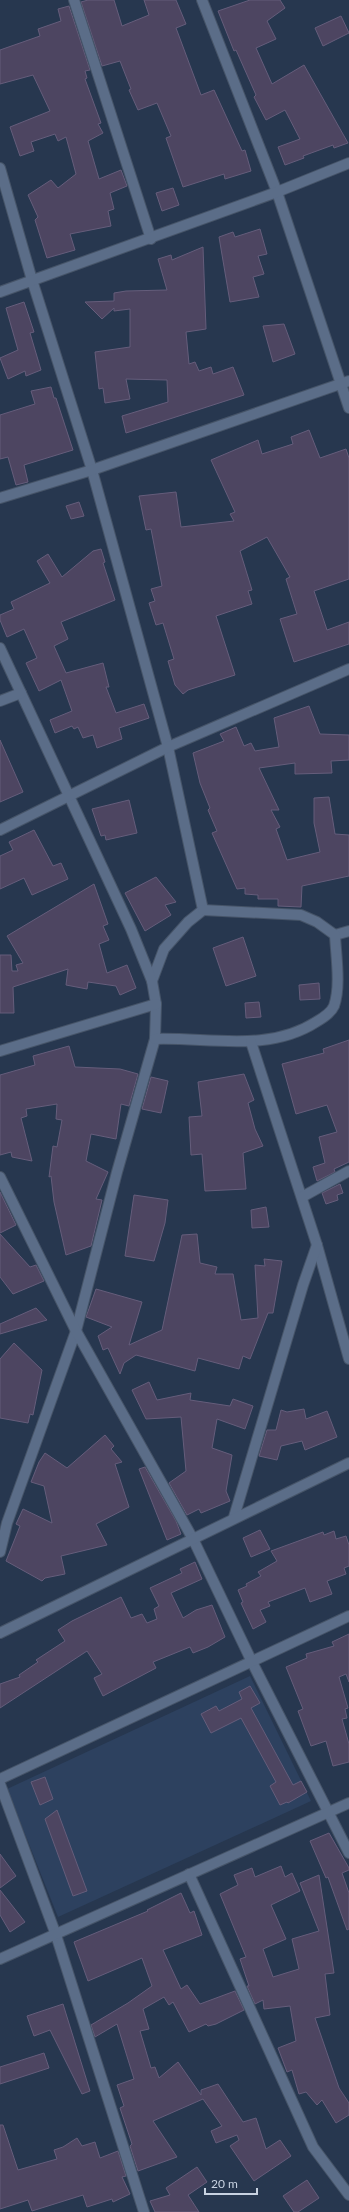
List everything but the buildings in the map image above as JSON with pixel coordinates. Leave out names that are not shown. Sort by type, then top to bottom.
[{"type":"street","points":[[74,0],[151,239]]},
{"type":"street","points":[[202,0],[277,192],[345,383],[349,408]]},
{"type":"street","points":[[0,292],[151,239],[277,192],[349,163]]},
{"type":"street","points":[[0,168],[32,280],[92,470],[168,747],[203,910]]},
{"type":"street","points":[[0,498],[92,470],[345,383]]},
{"type":"street","points":[[0,648],[68,797],[131,929],[152,981],[156,1004],[154,1039],[117,1172],[76,1331],[12,1509],[0,1552]]},
{"type":"street","points":[[0,830],[168,747],[349,668]]},
{"type":"street","points":[[0,701],[21,693]]},
{"type":"street","points":[[152,981],[164,949],[188,922],[203,910],[301,915],[317,922],[335,935]]},
{"type":"street","points":[[335,935],[349,931]]},
{"type":"street","points":[[154,1039],[251,1042],[268,1040],[312,1025],[326,1016],[334,1006],[337,978],[335,935]]},
{"type":"street","points":[[0,1051],[156,1004]]},
{"type":"street","points":[[251,1042],[302,1196],[349,1359]]},
{"type":"street","points":[[302,1196],[349,1171]]},
{"type":"street","points":[[0,1177],[76,1331],[193,1539],[252,1662],[349,1853]]},
{"type":"street","points":[[234,1517],[303,1285],[317,1245]]},
{"type":"street","points":[[0,1633],[193,1539],[234,1517],[349,1463]]},
{"type":"street","points":[[0,1779],[349,1616]]},
{"type":"street","points":[[0,1784],[56,1935],[144,2212]]},
{"type":"street","points":[[0,1959],[349,1803]]},
{"type":"street","points":[[189,1874],[313,2147],[349,2195]]},
{"type":"shaded area","points":[[250,1676],[311,1801],[58,1917],[7,1789]]}]
